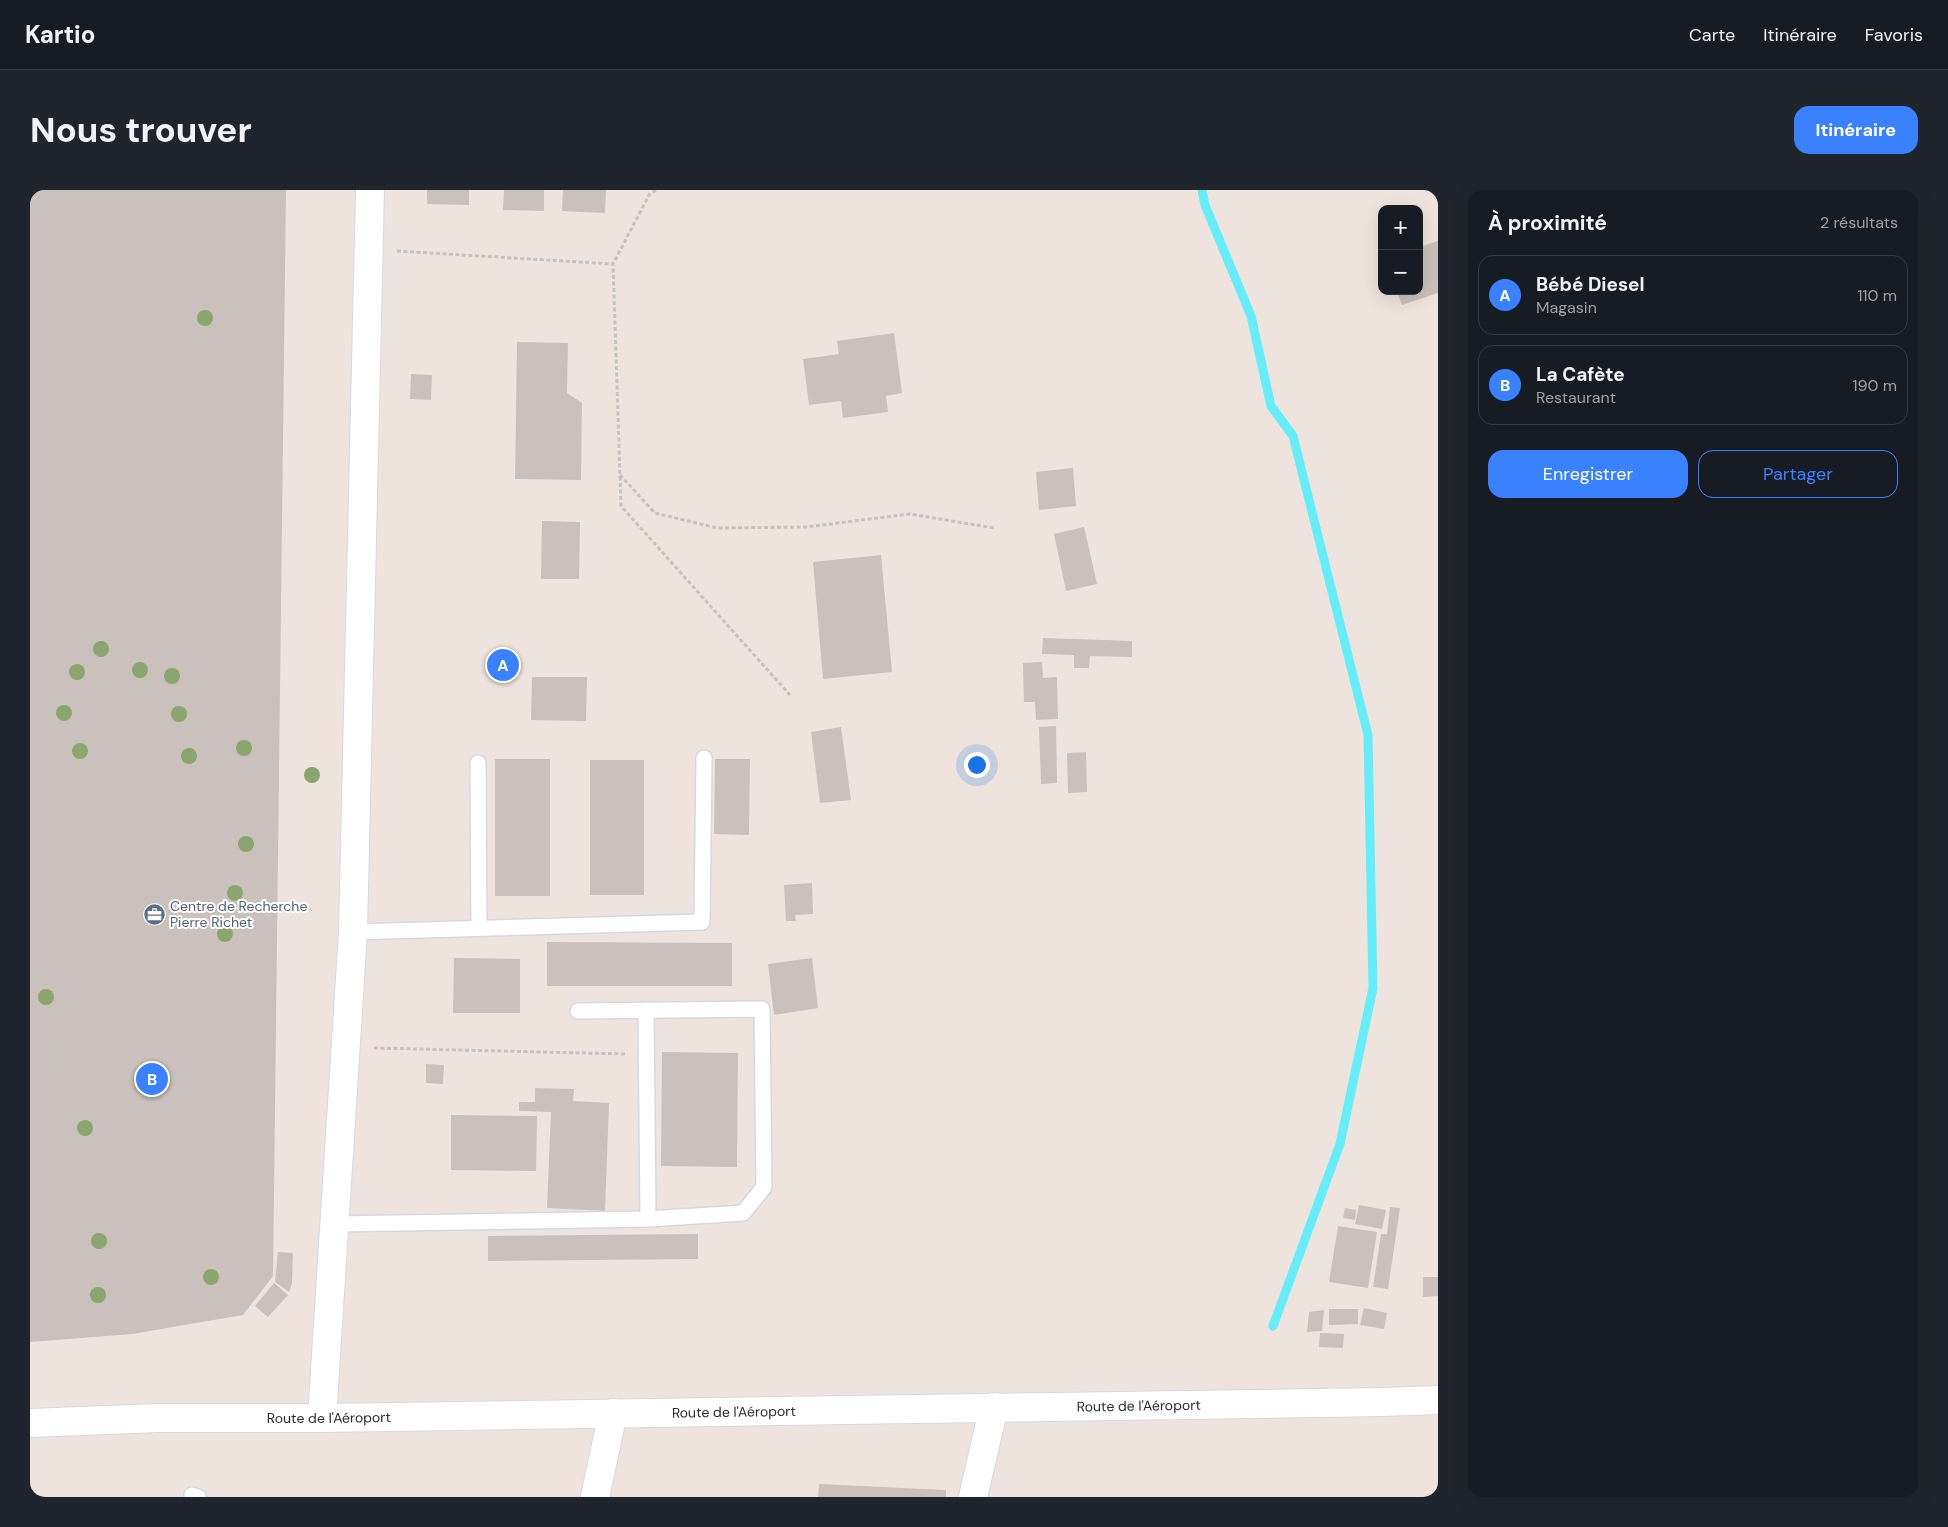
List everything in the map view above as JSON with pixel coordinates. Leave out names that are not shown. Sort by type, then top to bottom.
[{"type":"street","points":[[322,1418],[353,932],[370,190]]},
{"type":"street","name":"Route de l'Aéroport","points":[[30,1423],[158,1418],[322,1418],[1438,1400]]},
{"type":"street","points":[[974,1497],[994,1407]]},
{"type":"street","points":[[595,1497],[613,1413]]},
{"type":"lane","points":[[353,932],[702,922],[704,758]]},
{"type":"lane","points":[[478,763],[479,928]]},
{"type":"lane","points":[[334,1224],[648,1219],[743,1213],[764,1187],[762,1009],[578,1012]]},
{"type":"lane","points":[[646,1010],[648,1219]]},
{"type":"path","points":[[656,190],[649,195],[613,264],[621,506],[790,695]]},
{"type":"path","points":[[369,249],[613,264]]},
{"type":"path","points":[[620,475],[656,513],[717,528],[806,527],[910,514],[994,528]]},
{"type":"path","points":[[51,1035],[56,1074]]},
{"type":"path","points":[[346,1048],[646,1055]]},
{"type":"path","points":[[92,1091],[126,1083]]},
{"type":"building","name":"Centre de Recherche Pierre Richet","points":[[30,190],[286,190],[273,1276],[243,1315],[132,1334],[30,1342]]},
{"type":"building","points":[[427,190],[469,190],[469,205],[427,204]]},
{"type":"building","points":[[504,190],[544,190],[544,211],[503,210]]},
{"type":"building","points":[[563,190],[606,190],[605,213],[562,211]]},
{"type":"building","points":[[1438,241],[1438,293],[1402,305],[1398,295],[1423,295],[1423,246]]},
{"type":"building","points":[[894,333],[902,393],[886,396],[888,412],[843,418],[841,401],[809,405],[803,359],[839,354],[837,341]]},
{"type":"building","points":[[517,342],[568,343],[567,393],[582,403],[581,480],[515,479]]},
{"type":"building","points":[[411,374],[432,375],[431,400],[410,399]]},
{"type":"building","points":[[1073,468],[1076,506],[1039,510],[1036,472]]},
{"type":"building","points":[[542,521],[580,522],[579,579],[541,579]]},
{"type":"building","points":[[1084,527],[1097,584],[1066,591],[1054,534]]},
{"type":"building","points":[[881,555],[892,672],[823,679],[813,562]]},
{"type":"building","points":[[1043,638],[1132,641],[1132,657],[1090,656],[1089,668],[1074,668],[1074,655],[1042,654]]},
{"type":"building","points":[[1042,662],[1043,678],[1057,677],[1058,719],[1036,720],[1035,702],[1024,702],[1023,663]]},
{"type":"building","points":[[532,677],[587,677],[586,721],[531,720]]},
{"type":"building","points":[[1056,726],[1057,783],[1041,784],[1039,727]]},
{"type":"building","points":[[841,727],[851,800],[820,803],[811,732]]},
{"type":"building","points":[[1086,752],[1087,792],[1068,793],[1067,753]]},
{"type":"building","points":[[495,759],[550,759],[550,896],[495,896]]},
{"type":"building","points":[[715,759],[750,759],[749,835],[714,834]]},
{"type":"building","points":[[590,760],[644,760],[644,895],[590,895]]},
{"type":"building","points":[[812,883],[813,914],[795,915],[796,921],[786,921],[784,885]]},
{"type":"building","points":[[547,942],[732,943],[732,986],[547,986]]},
{"type":"building","points":[[454,958],[520,959],[520,1013],[453,1013]]},
{"type":"building","points":[[812,958],[818,1008],[774,1015],[768,964]]},
{"type":"building","points":[[662,1052],[738,1053],[737,1167],[661,1166]]},
{"type":"building","points":[[426,1064],[444,1065],[443,1084],[426,1083]]},
{"type":"building","points":[[535,1088],[574,1089],[573,1101],[609,1103],[605,1211],[547,1208],[551,1112],[519,1111],[519,1102],[535,1102]]},
{"type":"building","points":[[451,1115],[537,1116],[536,1171],[451,1170]]},
{"type":"building","points":[[1359,1205],[1386,1210],[1382,1229],[1355,1224]]},
{"type":"building","points":[[1390,1207],[1400,1208],[1388,1289],[1373,1287],[1381,1234],[1387,1234]]},
{"type":"building","points":[[1345,1208],[1356,1210],[1355,1220],[1343,1218]]},
{"type":"building","points":[[1338,1226],[1377,1232],[1368,1288],[1329,1282]]},
{"type":"building","points":[[698,1234],[698,1259],[488,1261],[488,1236]]},
{"type":"building","points":[[278,1252],[293,1253],[292,1283],[289,1292],[275,1282]]},
{"type":"building","points":[[1423,1277],[1438,1277],[1438,1296],[1423,1297]]},
{"type":"building","points":[[274,1283],[288,1295],[268,1317],[255,1306]]},
{"type":"building","points":[[1364,1308],[1387,1313],[1384,1329],[1360,1325]]},
{"type":"building","points":[[1329,1309],[1358,1309],[1358,1324],[1329,1325]]},
{"type":"building","points":[[1324,1310],[1322,1331],[1307,1332],[1309,1312]]},
{"type":"building","points":[[1320,1333],[1344,1334],[1343,1348],[1319,1347]]},
{"type":"building","points":[[819,1484],[946,1490],[946,1497],[818,1497]]},
{"type":"waterway","points":[[1202,190],[1205,205],[1251,316],[1271,406],[1293,436],[1368,735],[1373,988],[1340,1144],[1273,1326]]},
{"type":"place","name":"Bébé Diesel","points":[[503,665]]},
{"type":"place","name":"Centre de Recherche Pierre Richet","points":[[154,914]]},
{"type":"place","name":"La Cafète","points":[[152,1079]]}]
